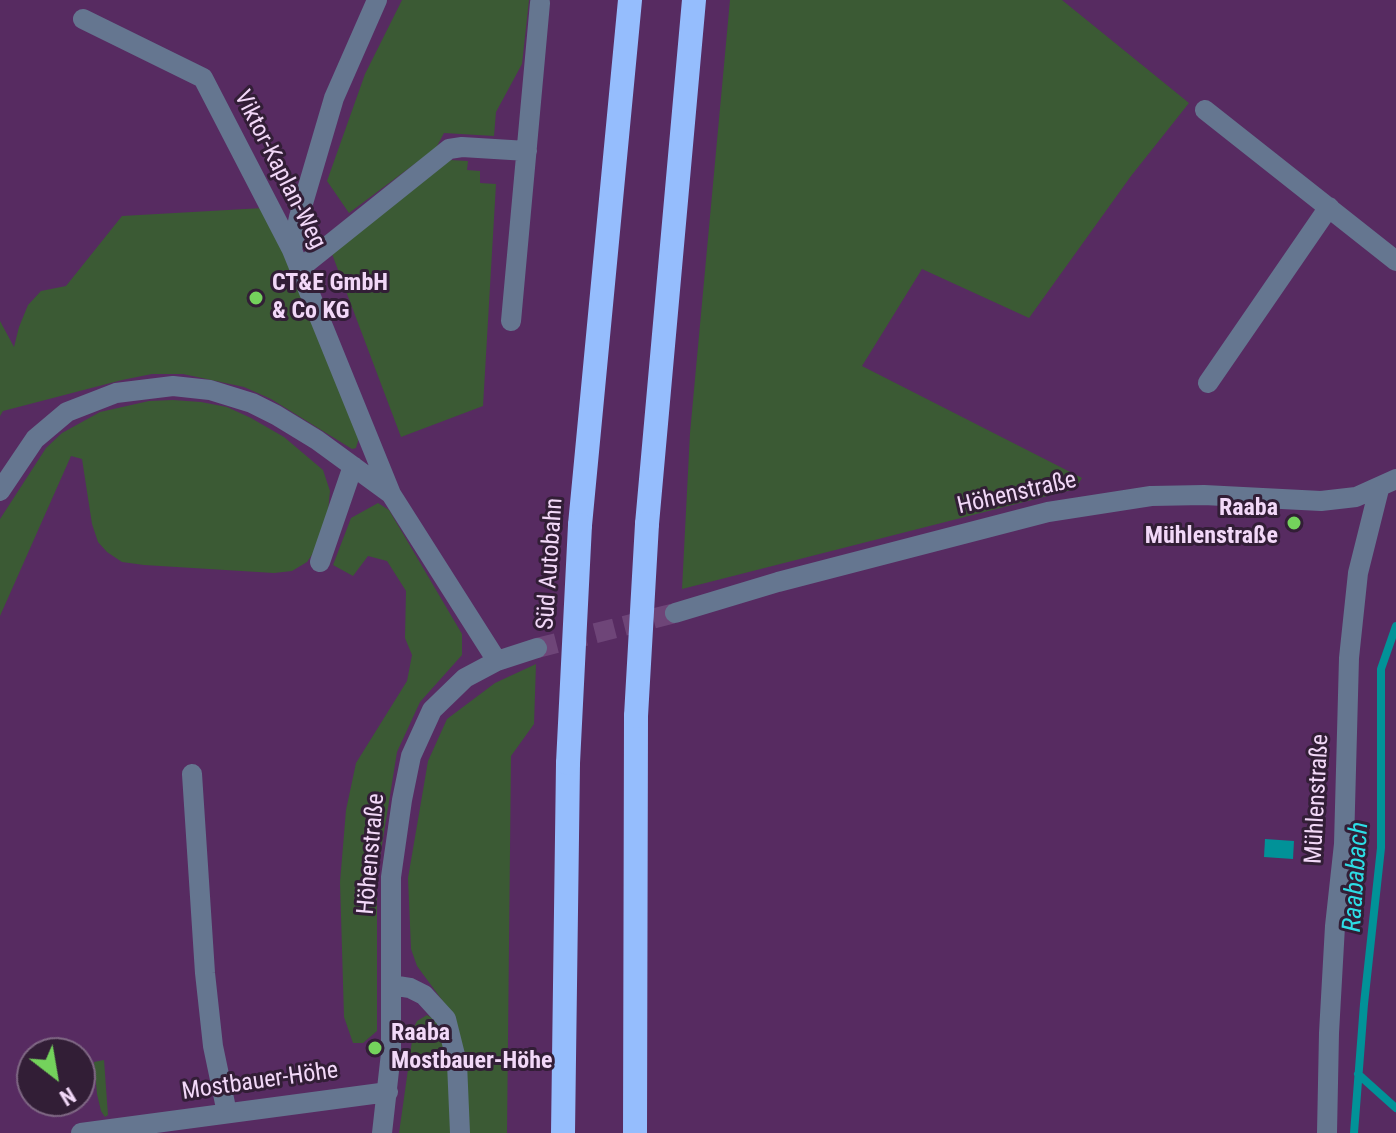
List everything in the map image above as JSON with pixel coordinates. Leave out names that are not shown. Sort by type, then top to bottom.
[{"type":"highway","name":"Süd Autobahn","points":[[563,1133],[568,763],[580,525],[630,0]]},
{"type":"highway","points":[[635,1133],[636,716],[647,524],[694,0]]},
{"type":"street","points":[[296,259],[299,217],[334,98],[377,0]]},
{"type":"street","points":[[511,321],[540,3]]},
{"type":"street","name":"Viktor-Kaplan-Weg","points":[[83,19],[203,78],[296,259],[391,494],[497,661]]},
{"type":"street","points":[[1205,110],[1396,261]]},
{"type":"street","points":[[296,259],[449,149],[527,151]]},
{"type":"street","points":[[1208,383],[1329,207]]},
{"type":"street","points":[[0,491],[35,439],[67,412],[91,401],[138,389],[173,386],[210,390],[252,403],[317,440],[391,494]]},
{"type":"street","points":[[320,562],[353,466]]},
{"type":"street","name":"Höhenstraße","points":[[675,613],[778,582],[1048,512],[1151,496],[1204,495],[1321,501],[1356,497],[1388,484]]},
{"type":"street","name":"Mühlenstraße","points":[[1327,1133],[1335,926],[1344,844],[1349,658],[1358,573],[1388,484]]},
{"type":"street","name":"Höhenstraße","points":[[382,1133],[388,1092],[391,877],[411,756],[432,710],[465,678],[497,661],[537,648]]},
{"type":"street","points":[[192,774],[205,973],[213,1046],[227,1113]]},
{"type":"street","points":[[391,985],[410,988],[424,995],[446,1019],[457,1063],[460,1133]]},
{"type":"street","name":"Mostbauer-Höhe","points":[[81,1133],[149,1128],[227,1113],[388,1092]]},
{"type":"shaded area","points":[[402,0],[529,0],[522,64],[496,112],[494,136],[444,133],[436,148],[349,213],[327,181],[365,74]]},
{"type":"shaded area","points":[[730,0],[1062,0],[1189,103],[1131,176],[1029,318],[922,269],[862,366],[1082,478],[1075,489],[682,589],[690,433]]},
{"type":"shaded area","points":[[450,160],[468,161],[467,170],[480,171],[480,183],[496,184],[483,406],[401,437],[332,254]]},
{"type":"shaded area","points":[[263,208],[279,240],[359,438],[356,448],[352,449],[271,399],[244,387],[183,374],[152,374],[122,380],[3,411],[0,416],[0,321],[14,347],[28,305],[41,291],[66,286],[122,216]]},
{"type":"shaded area","points":[[173,400],[227,407],[251,418],[284,437],[323,470],[330,491],[327,521],[307,562],[292,571],[274,573],[122,562],[98,542],[92,524],[82,459],[71,456],[0,616],[0,519],[46,448],[62,433],[100,412],[149,401]]},
{"type":"shaded area","points":[[378,503],[389,510],[462,634],[462,655],[420,702],[397,752],[377,876],[377,1031],[363,1043],[353,1043],[344,1017],[340,882],[346,810],[356,763],[407,681],[412,655],[405,638],[406,591],[387,561],[368,556],[353,576],[333,565],[351,518]]},
{"type":"shaded area","points":[[536,664],[534,724],[511,756],[507,1133],[467,1133],[453,1015],[417,966],[411,949],[408,878],[428,761],[447,719],[495,683]]},
{"type":"shaded area","points":[[1265,839],[1294,841],[1293,859],[1264,857]]},
{"type":"shaded area","points":[[427,1015],[439,1022],[450,1064],[452,1133],[399,1133],[414,1027]]},
{"type":"shaded area","points":[[104,1060],[108,1115],[105,1117],[97,1094],[96,1062]]},
{"type":"waterway","name":"Raababach","points":[[1354,1133],[1381,848],[1381,669],[1396,626]]},
{"type":"waterway","points":[[1358,1074],[1396,1108]]},
{"type":"tunnel","points":[[537,648],[675,613]]},
{"type":"place","name":"CT&E GmbH & Co KG","points":[[256,298]]},
{"type":"place","name":"Raaba Mühlenstraße","points":[[1294,523]]},
{"type":"place","name":"Raaba Mostbauer-Höhe","points":[[375,1048]]}]
